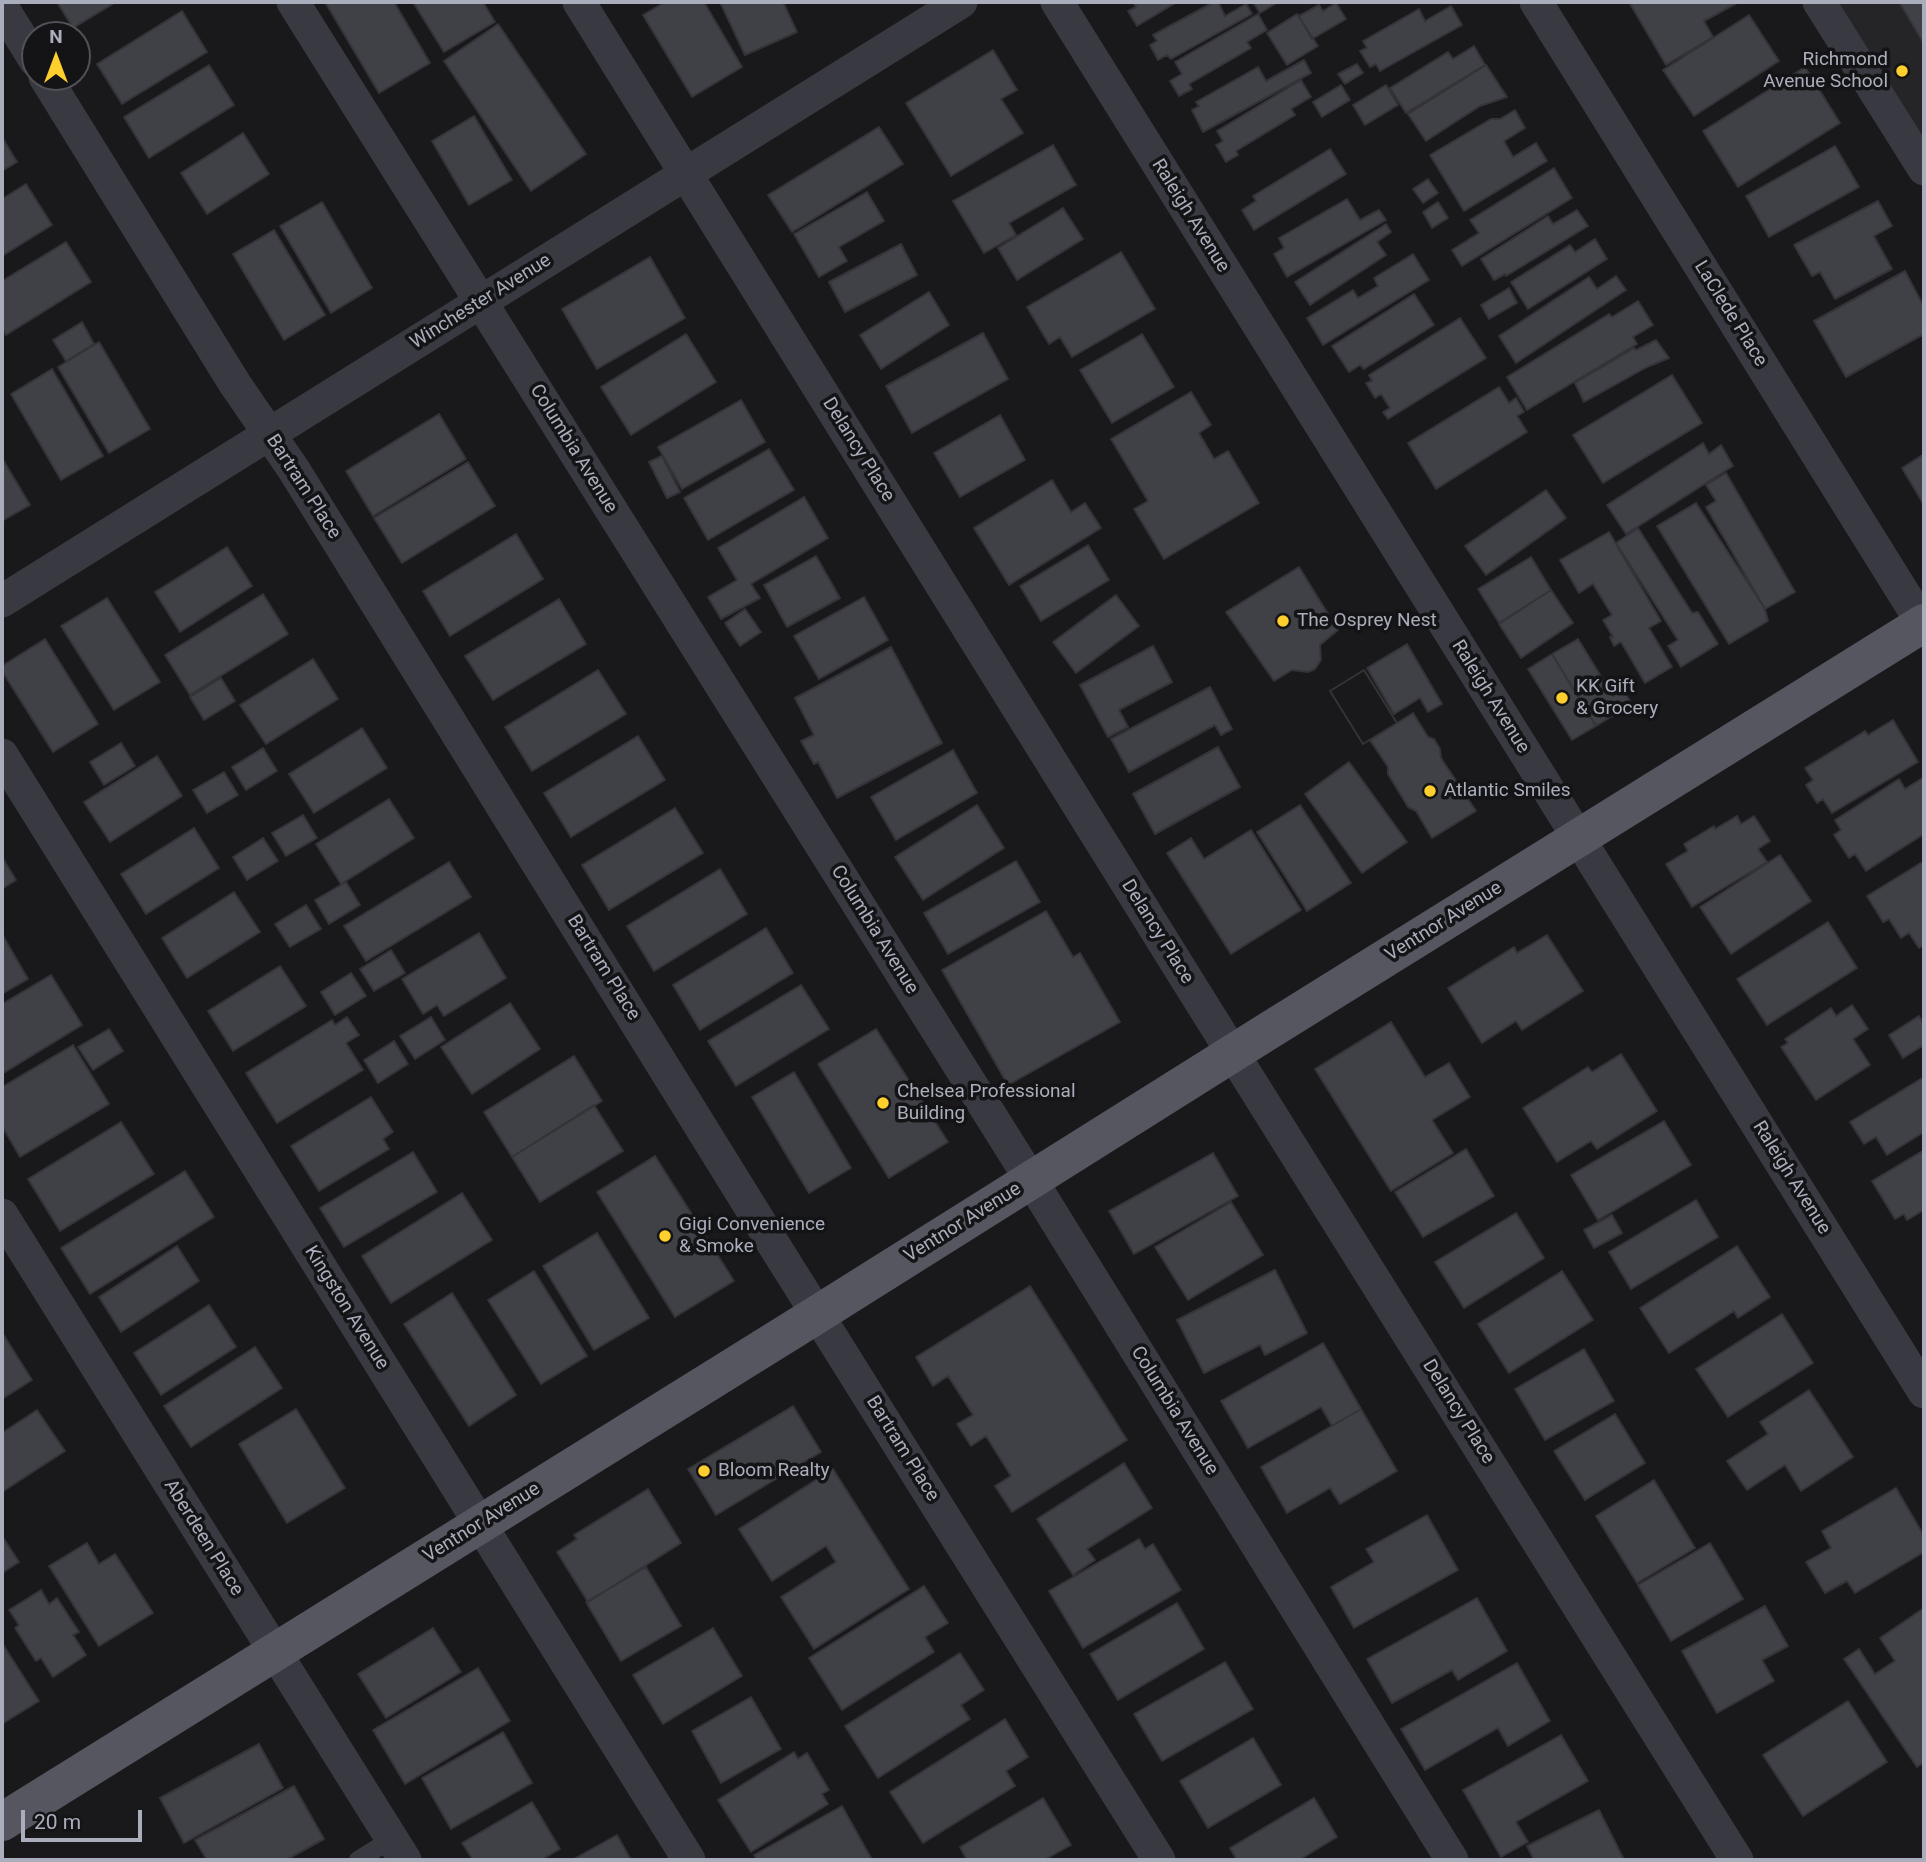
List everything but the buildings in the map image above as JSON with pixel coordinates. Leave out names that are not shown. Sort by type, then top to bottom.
[{"type":"main road","name":"Ventnor Avenue","points":[[2,1822],[1924,624]]},
{"type":"street","name":"Columbia Avenue","points":[[293,2],[1031,1180],[1452,1860]]},
{"type":"street","name":"Delancy Place","points":[[579,2],[1737,1860]]},
{"type":"street","name":"Winchester Avenue","points":[[2,601],[961,2]]},
{"type":"street","name":"Raleigh Avenue","points":[[1057,2],[1924,1392]]},
{"type":"street","name":"LaClede Place","points":[[1536,2],[1924,624]]},
{"type":"street","points":[[1819,2],[1924,169]]},
{"type":"street","points":[[2,7],[21,38]]},
{"type":"street","name":"Bartram Place","points":[[54,91],[268,435],[294,470],[1159,1860]]},
{"type":"street","name":"Kingston Avenue","points":[[2,755],[689,1860]]},
{"type":"street","name":"Aberdeen Place","points":[[2,1215],[398,1850]]},
{"type":"lane","points":[[358,1860],[398,1850]]},
{"type":"shaded area","name":"Richmond Avenue School","points":[[1836,2],[1924,2],[1924,141]]},
{"type":"place","name":"Richmond Avenue School","points":[[1902,71]]},
{"type":"place","name":"The Osprey Nest","points":[[1283,621]]},
{"type":"place","name":"KK Gift & Grocery","points":[[1562,698]]},
{"type":"place","name":"Atlantic Smiles","points":[[1430,791]]},
{"type":"place","name":"Chelsea Professional Building","points":[[883,1103]]},
{"type":"place","name":"Gigi Convenience & Smoke","points":[[665,1236]]},
{"type":"place","name":"Bloom Realty","points":[[704,1471]]}]
